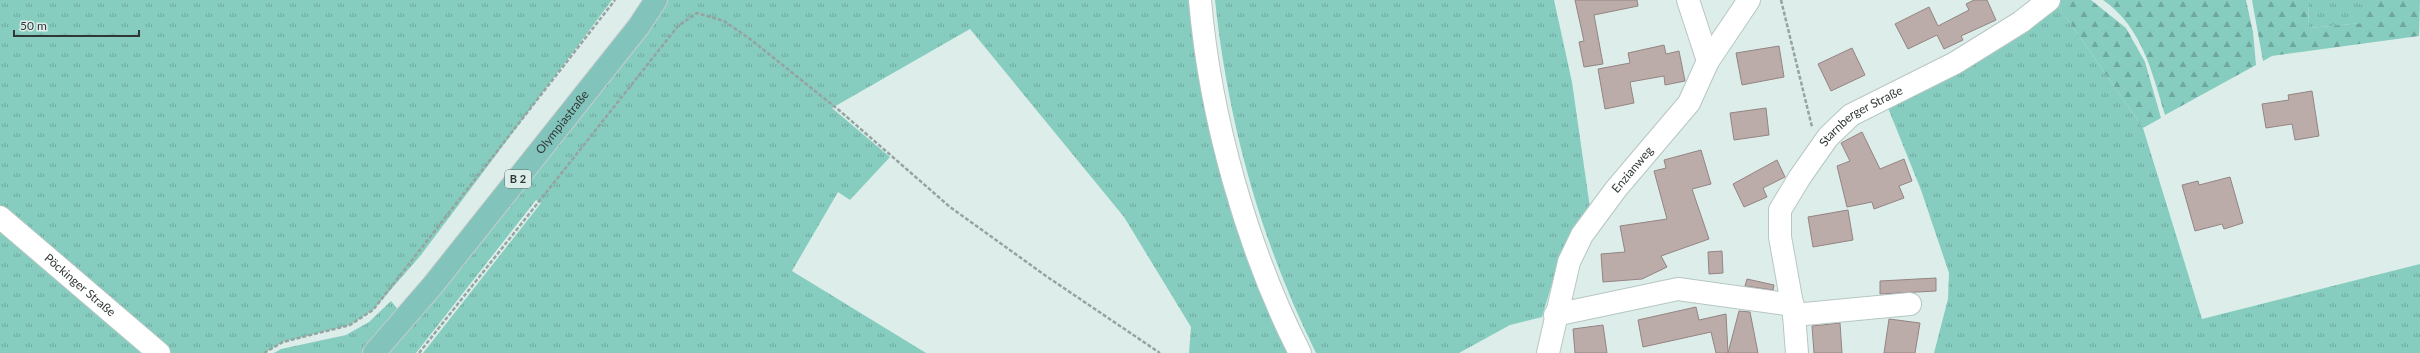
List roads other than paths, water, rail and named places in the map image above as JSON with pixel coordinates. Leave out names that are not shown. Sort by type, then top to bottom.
[{"type":"main road","name":"Olympiastraße","points":[[374,353],[475,233],[635,32],[656,0]]},
{"type":"street","points":[[1200,0],[1203,37],[1216,110],[1232,170],[1250,230],[1271,287],[1300,353]]},
{"type":"street","points":[[1688,0],[1708,61]]},
{"type":"street","name":"Enzianweg","points":[[1548,353],[1555,315],[1569,262],[1582,235],[1616,189],[1689,103],[1708,61],[1749,0]]},
{"type":"street","name":"Starnberger Straße","points":[[1797,353],[1793,310],[1780,237],[1780,210],[1800,177],[1828,137],[1851,116],[1955,63],[2021,22],[2049,0]]},
{"type":"street","name":"Pöckinger Straße","points":[[0,217],[159,353]]},
{"type":"street","points":[[1555,315],[1678,289],[1793,310],[1910,304]]}]
